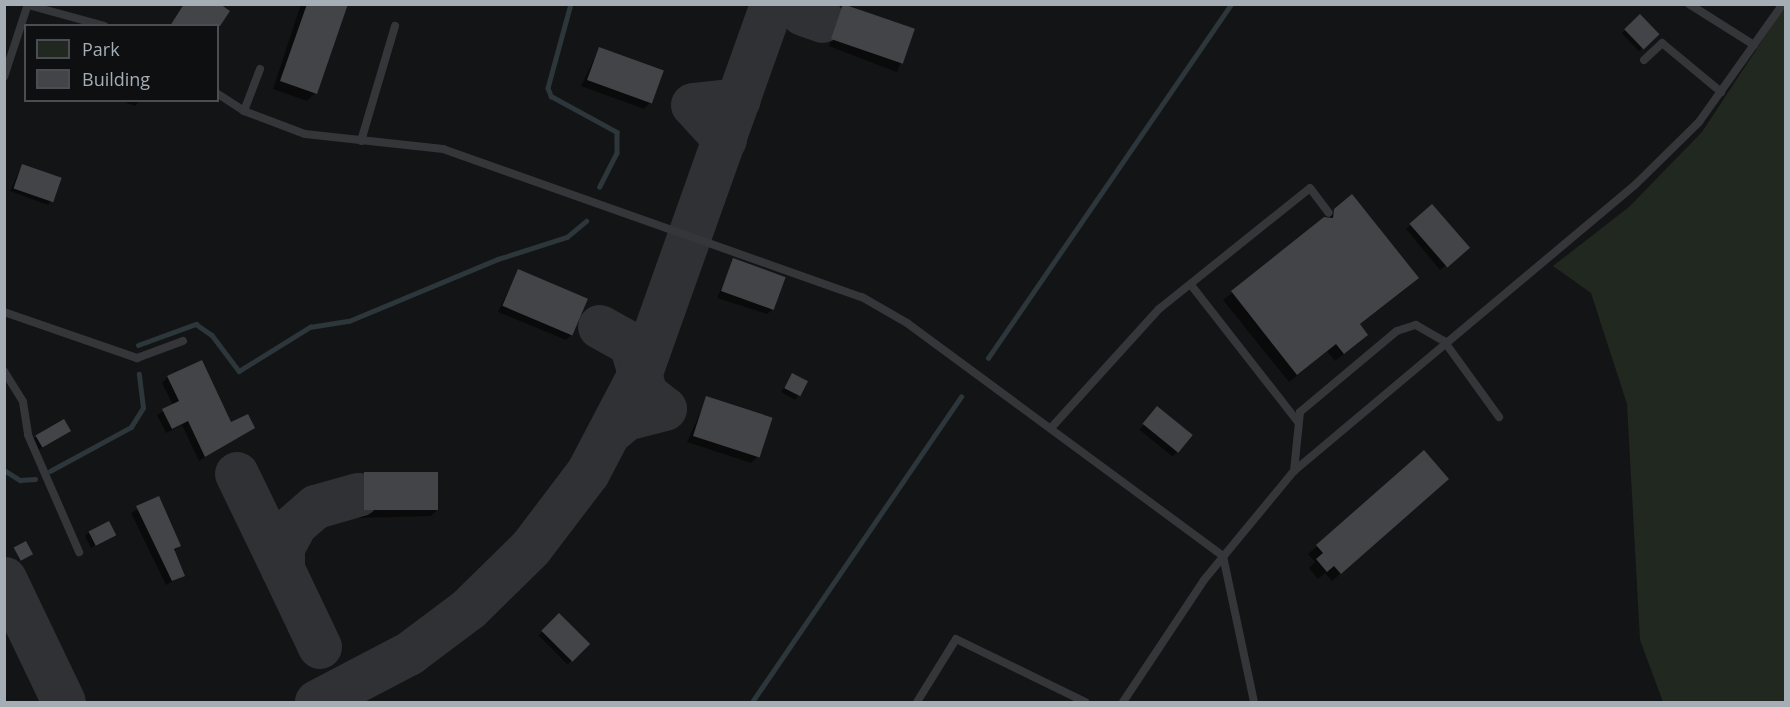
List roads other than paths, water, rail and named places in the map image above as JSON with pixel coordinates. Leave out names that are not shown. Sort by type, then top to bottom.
[{"type":"lane","points":[[1689,4],[1754,45]]},
{"type":"lane","points":[[1123,702],[1223,556],[1294,471],[1444,341],[1635,185],[1699,122],[1783,4]]},
{"type":"lane","points":[[4,76],[28,5],[97,24]]},
{"type":"lane","points":[[361,141],[395,26]]},
{"type":"lane","points":[[1644,60],[1662,44],[1721,92]]},
{"type":"lane","points":[[244,111],[260,69]]},
{"type":"lane","points":[[219,95],[244,111],[305,134],[443,149],[862,297],[907,323],[1223,556],[1254,702]]},
{"type":"lane","points":[[1051,428],[1159,309],[1310,188],[1329,213]]},
{"type":"lane","points":[[1191,285],[1298,422]]},
{"type":"lane","points":[[4,312],[137,358],[183,341]]},
{"type":"lane","points":[[1294,471],[1299,412],[1336,378],[1397,331],[1416,325],[1444,341],[1499,417]]},
{"type":"lane","points":[[4,371],[23,402],[28,435],[79,552]]},
{"type":"lane","points":[[916,702],[956,639],[1084,702]]},
{"type":"waterway","points":[[571,4],[548,88],[551,96],[617,132],[617,153],[600,187]]},
{"type":"waterway","points":[[988,358],[1231,4]]},
{"type":"waterway","points":[[138,345],[196,324],[212,335],[239,371],[310,327],[349,321],[498,259],[567,237],[586,221]]},
{"type":"waterway","points":[[50,471],[131,427],[143,408],[139,374]]},
{"type":"waterway","points":[[752,702],[961,397]]},
{"type":"waterway","points":[[4,470],[20,480],[35,479]]}]
